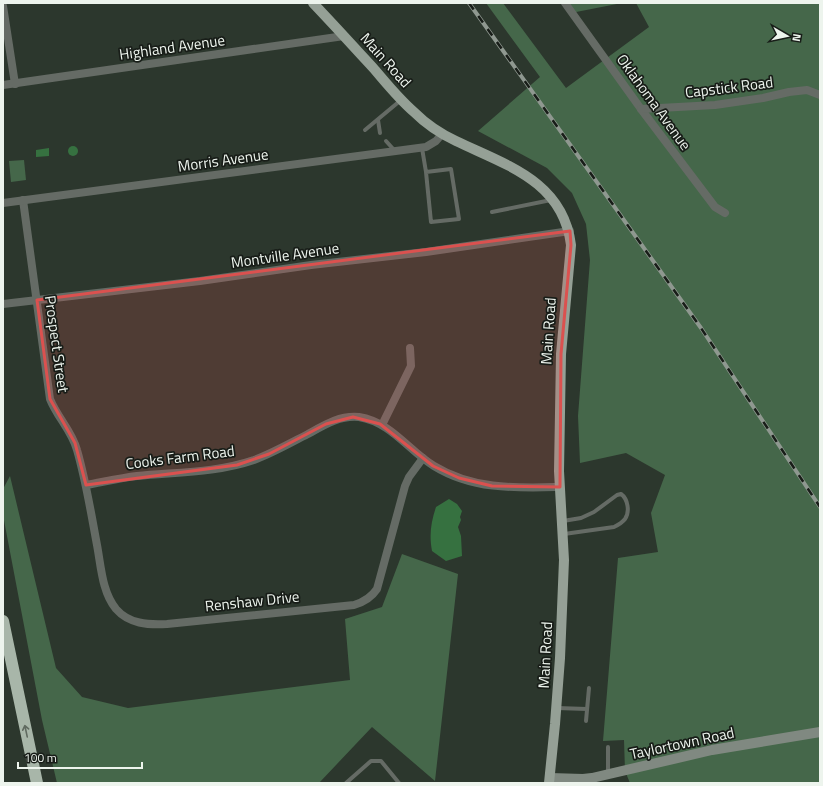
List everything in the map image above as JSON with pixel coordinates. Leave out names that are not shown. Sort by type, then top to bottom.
[{"type":"highway","points":[[3,621],[37,783]]},
{"type":"main road","name":"Main Road","points":[[313,3],[401,100],[426,123],[442,134],[512,167],[531,180],[553,199],[563,214],[570,232],[571,245],[560,361],[559,414],[560,486],[564,560],[557,708],[550,780]]},
{"type":"street","name":"Oklahoma Avenue","points":[[565,3],[641,109],[715,207],[725,213]]},
{"type":"street","points":[[3,6],[15,84]]},
{"type":"street","name":"Highland Avenue","points":[[3,85],[344,36]]},
{"type":"street","name":"Capstick Road","points":[[641,109],[715,105],[807,90],[820,95]]},
{"type":"street","name":"Morris Avenue","points":[[3,203],[426,147],[436,141],[442,134]]},
{"type":"street","name":"Prospect Street","points":[[23,200],[50,399],[53,409],[72,435],[75,442],[86,484]]},
{"type":"street","name":"Montville Avenue","points":[[3,304],[200,281],[311,265],[426,252],[570,232]]},
{"type":"street","points":[[382,425],[411,366],[410,348]]},
{"type":"street","name":"Cooks Farm Road","points":[[86,484],[135,476],[214,469],[237,465],[269,454],[326,424],[342,418],[359,417],[382,425],[396,434],[423,458],[443,471],[475,483],[516,488],[560,486]]},
{"type":"street","name":"Renshaw Drive","points":[[86,484],[103,577],[108,594],[113,604],[120,613],[140,623],[167,624],[346,606],[360,604],[365,601],[374,594],[377,589],[405,486],[423,458]]},
{"type":"street","name":"Taylortown Road","points":[[550,780],[592,780],[608,774],[712,750],[820,732]]},
{"type":"lane","points":[[365,130],[401,100]]},
{"type":"lane","points":[[378,120],[380,133]]},
{"type":"lane","points":[[386,141],[396,151]]},
{"type":"lane","points":[[422,147],[431,222],[459,219],[451,169],[426,172]]},
{"type":"lane","points":[[492,212],[553,199]]},
{"type":"lane","points":[[562,521],[581,518],[594,512],[617,495],[621,494],[624,496],[628,508],[626,518],[621,523],[614,526],[563,534]]},
{"type":"lane","points":[[586,721],[589,688]]},
{"type":"lane","points":[[557,708],[588,709]]},
{"type":"lane","points":[[608,747],[608,774]]},
{"type":"lane","points":[[346,783],[370,761],[381,761],[399,783]]},
{"type":"highlighted area","points":[[570,231],[571,245],[561,354],[560,487],[492,486],[459,478],[433,466],[380,424],[353,417],[326,424],[269,454],[237,465],[86,485],[75,443],[50,399],[37,300]]},
{"type":"shaded area","points":[[486,3],[503,3],[566,88],[649,27],[636,3],[820,3],[820,783],[630,783],[625,771],[624,740],[603,741],[618,558],[658,552],[651,513],[665,475],[626,453],[580,463],[578,416],[590,260],[586,224],[572,193],[547,168],[478,131],[540,77]]},
{"type":"shaded area","points":[[564,3],[622,3],[571,13]]},
{"type":"shaded area","points":[[71,146],[75,146],[77,147],[77,155],[71,156],[68,153],[68,149]]},
{"type":"shaded area","points":[[49,148],[49,156],[36,157],[36,150]]},
{"type":"shaded area","points":[[24,160],[26,180],[11,182],[9,161]]},
{"type":"shaded area","points":[[10,476],[56,668],[82,697],[128,708],[350,680],[345,619],[382,607],[402,554],[458,574],[435,781],[372,727],[319,783],[57,783],[42,720],[3,515],[3,489]]},
{"type":"shaded area","points":[[449,499],[457,504],[462,511],[460,517],[461,520],[458,527],[461,536],[462,556],[446,561],[432,551],[431,534],[436,507]]},
{"type":"railway","points":[[469,3],[701,328],[820,507]]}]
